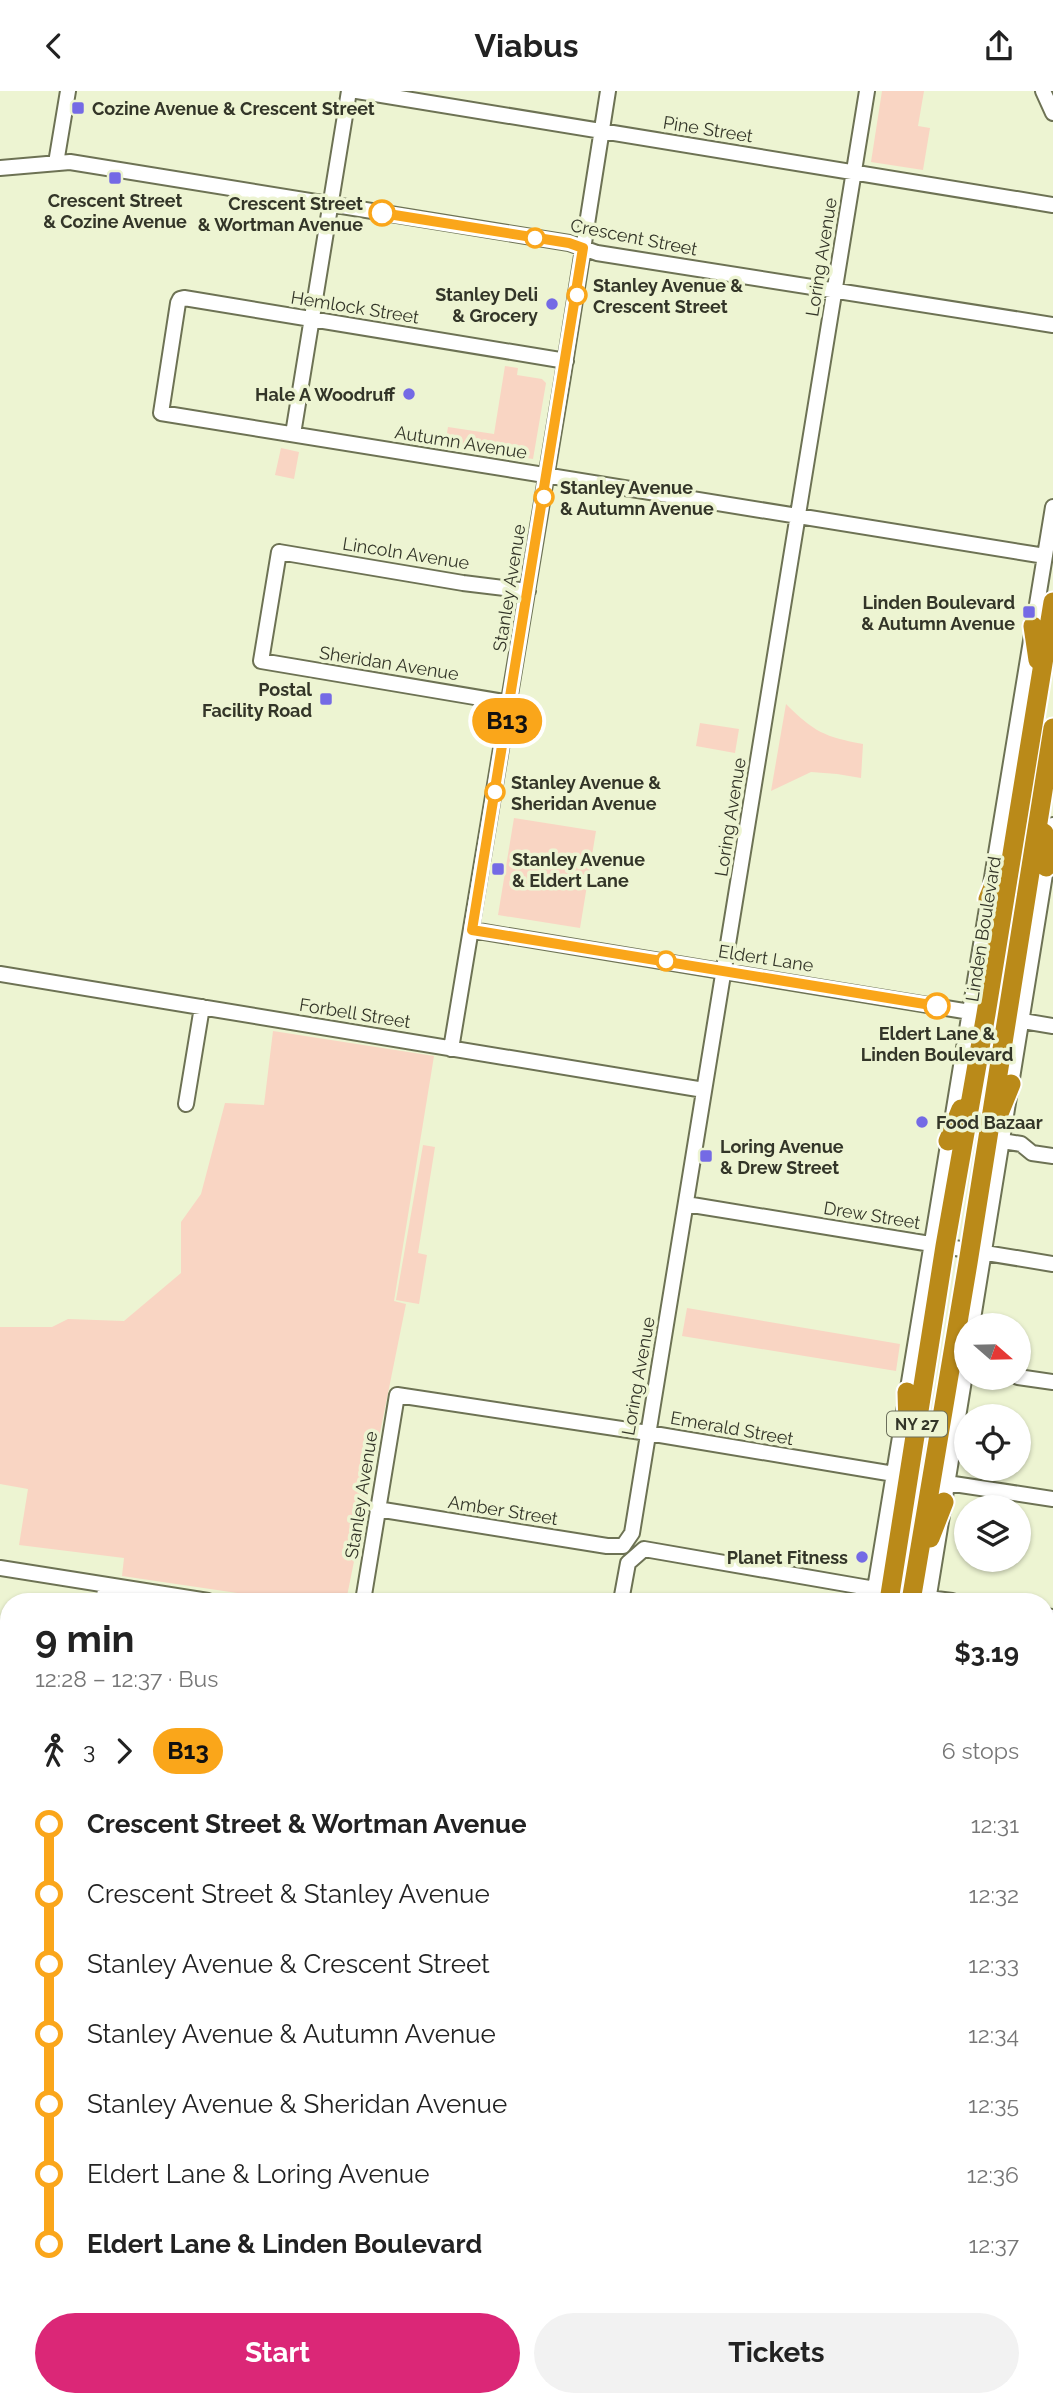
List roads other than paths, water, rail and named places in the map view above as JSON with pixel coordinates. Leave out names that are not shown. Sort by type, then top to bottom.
[{"type":"highway","name":"Linden Boulevard","points":[[920,1593],[915,1579],[977,1251],[994,1145],[995,1016],[1016,831],[1053,602]]},
{"type":"highway","points":[[1033,626],[1041,677]]},
{"type":"highway","name":"Linden Boulevard","points":[[880,1593],[938,1245],[975,1076],[995,1016],[1041,800],[1053,728]]},
{"type":"highway","points":[[1041,800],[1046,867]]},
{"type":"highway","points":[[988,899],[1016,831]]},
{"type":"highway","points":[[948,1140],[975,1076]]},
{"type":"highway","points":[[994,1145],[1011,1084]]},
{"type":"highway","points":[[902,1472],[907,1392]]},
{"type":"highway","points":[[915,1579],[946,1492]]},
{"type":"street","points":[[56,163],[68,91]]},
{"type":"street","points":[[293,434],[349,91]]},
{"type":"street","name":"Pine Street","points":[[357,91],[1053,205]]},
{"type":"street","name":"Stanley Avenue","points":[[451,1049],[510,703],[608,91]]},
{"type":"street","name":"Loring Avenue","points":[[622,1593],[867,91]]},
{"type":"street","points":[[1043,91],[1053,113]]},
{"type":"street","name":"Crescent Street","points":[[0,168],[70,162],[117,169],[569,243],[597,253],[1053,325]]},
{"type":"street","name":"Hemlock Street","points":[[161,413],[180,299],[566,361]]},
{"type":"street","name":"Autumn Avenue","points":[[161,413],[1045,556]]},
{"type":"street","name":"Linden Boulevard","points":[[1011,1084],[995,1016],[988,899],[1053,507]]},
{"type":"street","name":"Lincoln Avenue","points":[[261,661],[279,552],[463,583],[528,591]]},
{"type":"street","name":"Sheridan Avenue","points":[[261,661],[510,703]]},
{"type":"street","name":"Linden Boulevard","points":[[907,1392],[938,1245],[948,1140],[995,1016],[1046,867],[1053,825]]},
{"type":"street","name":"Eldert Lane","points":[[472,930],[1053,1026]]},
{"type":"street","name":"Forbell Street","points":[[0,974],[704,1090]]},
{"type":"street","points":[[186,1104],[201,1007]]},
{"type":"street","points":[[994,1145],[1021,1144],[1032,1153],[1053,1156]]},
{"type":"street","name":"Drew Street","points":[[686,1204],[1053,1264]]},
{"type":"street","name":"Linden Boulevard","points":[[973,1313],[977,1251]]},
{"type":"street","points":[[1031,1379],[1053,1382]]},
{"type":"street","points":[[924,1593],[946,1492],[962,1390]]},
{"type":"street","name":"Stanley Avenue","points":[[364,1593],[397,1395]]},
{"type":"street","name":"Emerald Street","points":[[397,1395],[902,1472]]},
{"type":"street","points":[[946,1492],[1053,1499]]},
{"type":"street","name":"Amber Street","points":[[377,1510],[629,1551],[644,1549],[859,1593]]},
{"type":"street","points":[[0,1568],[157,1593]]},
{"type":"street","points":[[104,1593],[106,1585]]},
{"type":"place","name":"Cozine Avenue & Crescent Street","points":[[78,108]]},
{"type":"place","name":"Crescent Street & Cozine Avenue","points":[[115,178]]},
{"type":"place","name":"Crescent Street & Wortman Avenue","points":[[382,213]]},
{"type":"place","name":"Stanley Avenue & Crescent Street","points":[[577,295]]},
{"type":"place","name":"Stanley Deli & Grocery","points":[[552,304]]},
{"type":"place","name":"Hale A Woodruff","points":[[409,394]]},
{"type":"place","name":"Stanley Avenue & Autumn Avenue","points":[[544,497]]},
{"type":"place","name":"Linden Boulevard & Autumn Avenue","points":[[1029,612]]},
{"type":"place","name":"Postal Facility Road","points":[[326,699]]},
{"type":"place","name":"Stanley Avenue & Sheridan Avenue","points":[[495,792]]},
{"type":"place","name":"Stanley Avenue & Eldert Lane","points":[[498,869]]},
{"type":"place","name":"Eldert Lane & Linden Boulevard","points":[[937,1006]]},
{"type":"place","name":"Food Bazaar","points":[[922,1122]]},
{"type":"place","name":"Loring Avenue & Drew Street","points":[[706,1156]]},
{"type":"place","name":"Planet Fitness","points":[[862,1557]]}]
